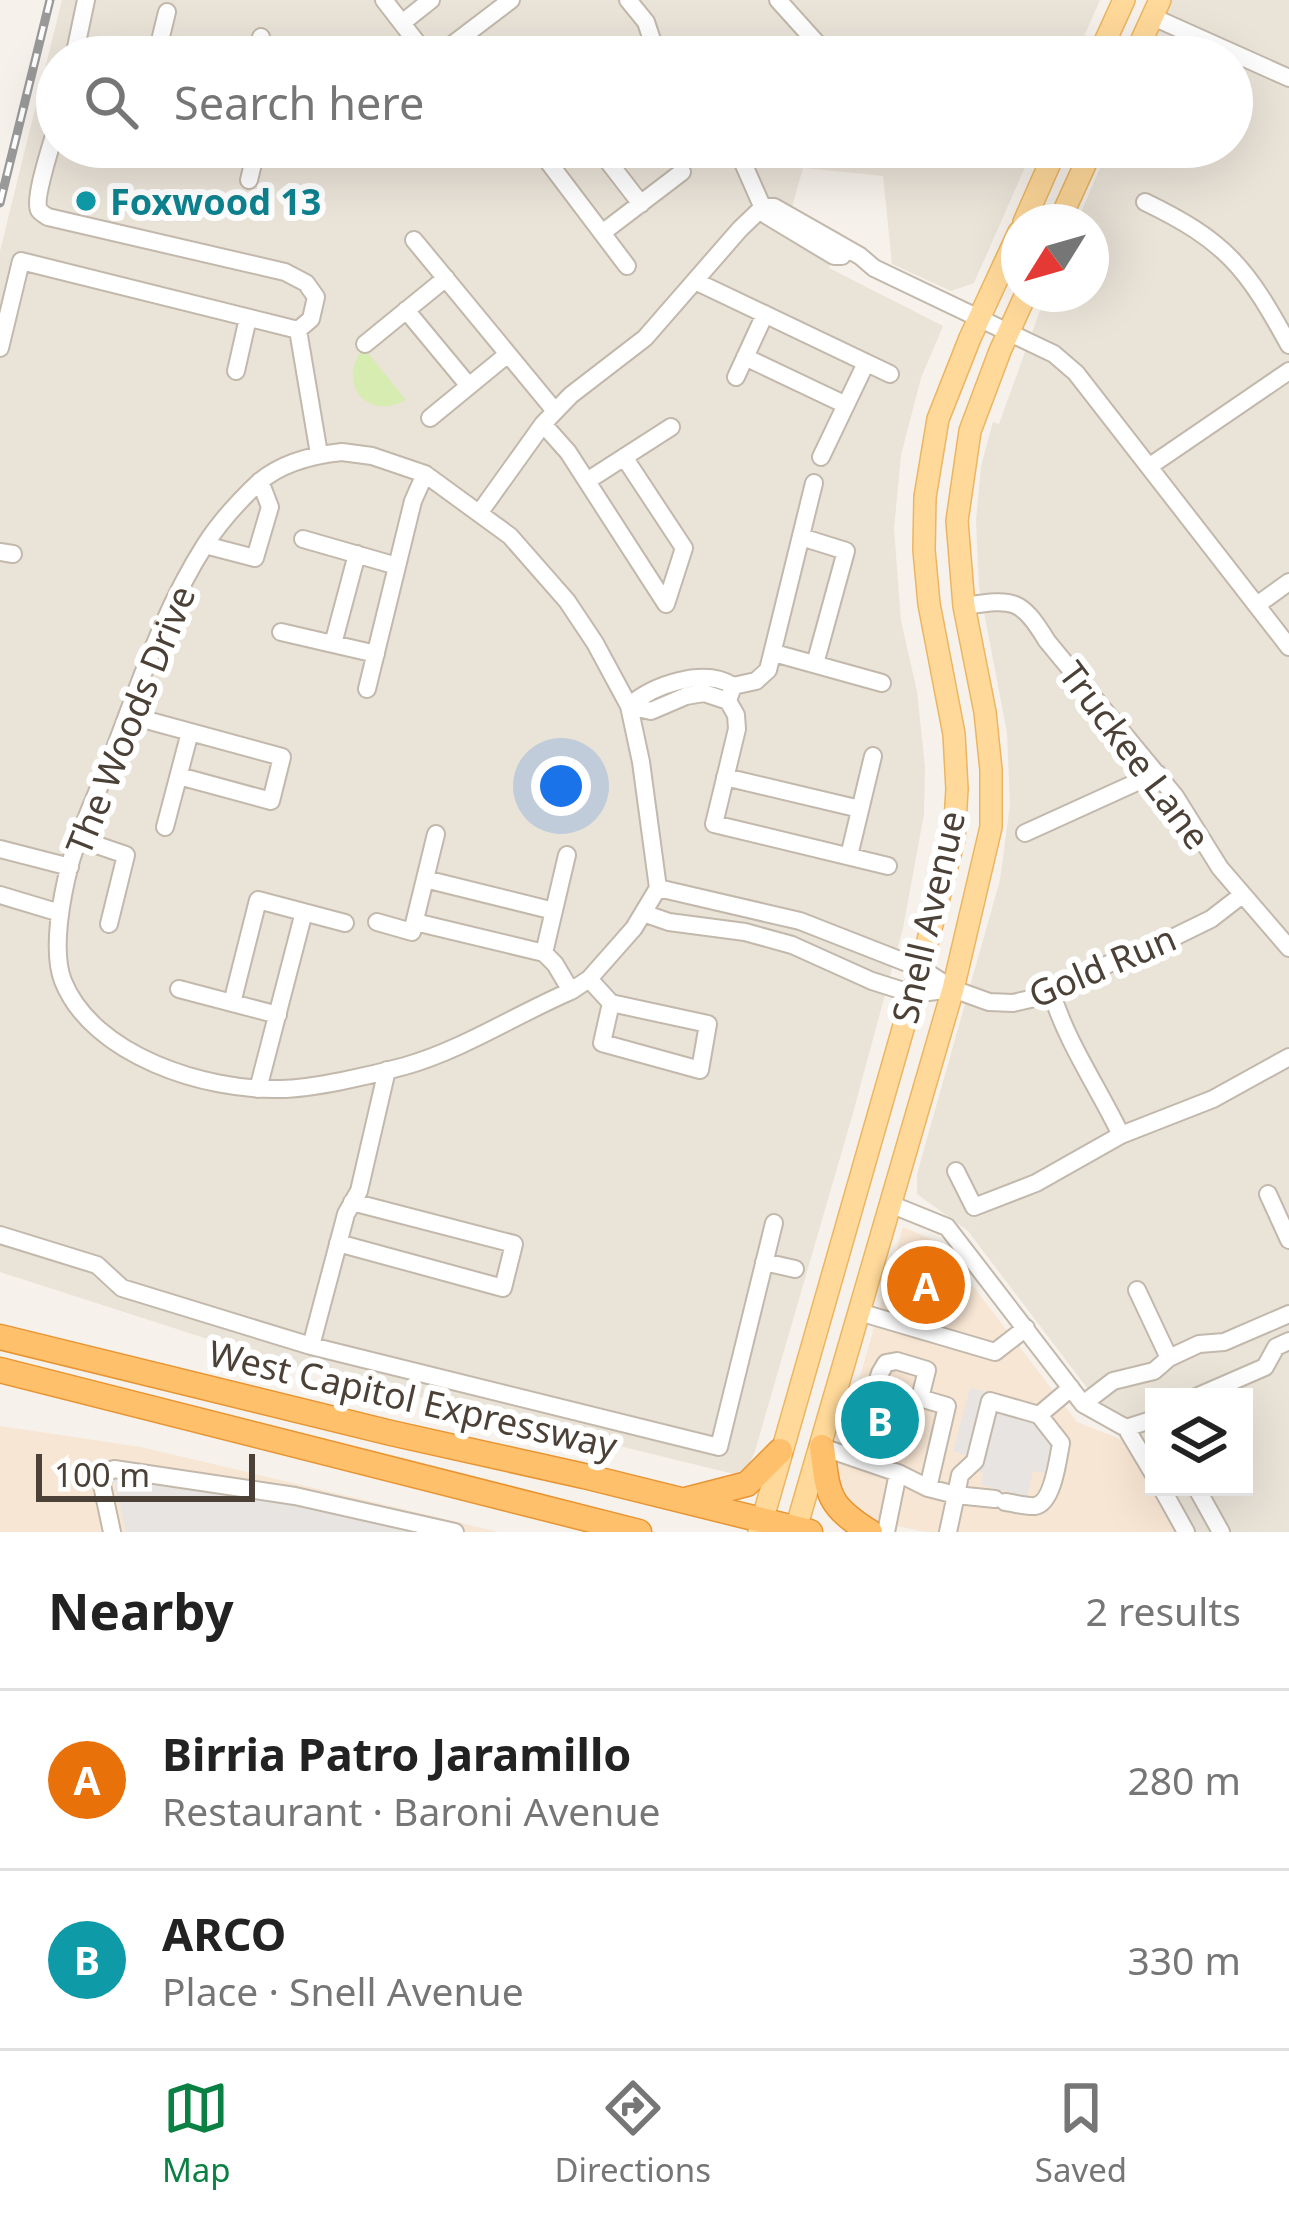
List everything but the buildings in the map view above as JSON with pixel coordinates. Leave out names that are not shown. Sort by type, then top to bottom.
[{"type":"highway","name":"West Capitol Expressway","points":[[0,1337],[584,1476],[760,1527],[801,1531]]},
{"type":"highway","name":"West Capitol Expressway","points":[[0,1370],[624,1530]]},
{"type":"highway","points":[[822,1447],[832,1500],[845,1517],[870,1532]]},
{"type":"highway","points":[[682,1501],[748,1484],[781,1451]]},
{"type":"main road","points":[[1107,36],[1122,1]]},
{"type":"main road","points":[[1144,36],[1157,8]]},
{"type":"main road","points":[[1032,204],[1048,168]]},
{"type":"main road","points":[[1067,204],[1083,168]]},
{"type":"main road","name":"Snell Avenue","points":[[760,1527],[954,838],[955,734],[929,604],[926,496],[938,419],[1001,270]]},
{"type":"main road","name":"Snell Avenue","points":[[801,1531],[953,989],[991,827],[985,712],[964,606],[957,521],[970,431],[1018,312]]},
{"type":"street","points":[[78,36],[86,0]]},
{"type":"street","points":[[385,0],[414,36]]},
{"type":"street","points":[[402,22],[431,0]]},
{"type":"street","points":[[461,36],[511,0]]},
{"type":"street","points":[[628,0],[651,36]]},
{"type":"street","points":[[778,0],[810,36]]},
{"type":"street","points":[[1157,8],[1210,36]]},
{"type":"street","points":[[161,36],[167,12]]},
{"type":"street","points":[[1253,59],[1289,78]]},
{"type":"street","points":[[46,168],[38,204],[48,217],[285,272],[306,283],[316,297],[311,319],[298,331]]},
{"type":"street","points":[[249,180],[252,168]]},
{"type":"street","points":[[553,168],[627,266]]},
{"type":"street","points":[[613,168],[640,204]]},
{"type":"street","points":[[745,168],[766,215],[860,256],[874,268],[1054,354],[1076,373],[1289,647]]},
{"type":"street","points":[[602,232],[682,172]]},
{"type":"street","points":[[1145,202],[1190,224],[1232,257],[1259,290],[1289,346]]},
{"type":"street","points":[[480,512],[549,418],[645,338],[763,208]]},
{"type":"street","points":[[414,240],[508,354],[666,604],[684,548],[624,457]]},
{"type":"street","points":[[0,349],[21,261],[298,331]]},
{"type":"street","points":[[365,344],[446,278]]},
{"type":"street","points":[[695,281],[890,374]]},
{"type":"street","points":[[406,310],[469,386]]},
{"type":"street","points":[[736,377],[765,314]]},
{"type":"street","points":[[236,371],[248,318]]},
{"type":"street","points":[[298,331],[319,454]]},
{"type":"street","points":[[430,418],[508,354]]},
{"type":"street","points":[[745,357],[846,405]]},
{"type":"street","points":[[821,457],[866,363]]},
{"type":"street","points":[[1150,466],[1289,371]]},
{"type":"street","points":[[587,481],[671,427]]},
{"type":"street","name":"The Woods Drive","points":[[319,454],[372,456],[425,474],[510,536],[567,601],[628,706],[641,762],[658,888],[634,928],[590,979],[571,991],[443,1054],[292,1088],[258,1089],[193,1079],[138,1054],[96,1025],[76,1004],[62,978],[60,913],[79,839],[139,682],[205,545],[260,482],[284,466],[319,454]]},
{"type":"street","points":[[367,689],[413,501],[425,474]]},
{"type":"street","points":[[205,545],[255,558],[270,507],[260,482]]},
{"type":"street","points":[[628,706],[651,711],[686,696],[730,693],[768,670],[814,483]]},
{"type":"street","points":[[801,538],[846,550],[815,664]]},
{"type":"street","points":[[303,539],[398,566]]},
{"type":"street","points":[[333,644],[357,554]]},
{"type":"street","points":[[1257,605],[1289,582]]},
{"type":"street","name":"Truckee Lane","points":[[964,606],[1009,602],[1030,614],[1175,796],[1220,868],[1289,948]]},
{"type":"street","points":[[281,632],[376,654]]},
{"type":"street","points":[[775,652],[882,683]]},
{"type":"street","points":[[730,693],[737,729],[714,824],[888,866]]},
{"type":"street","points":[[128,716],[283,757],[271,801],[179,776]]},
{"type":"street","points":[[165,827],[190,732]]},
{"type":"street","points":[[849,856],[873,756]]},
{"type":"street","points":[[1025,833],[1157,773]]},
{"type":"street","points":[[725,777],[860,809]]},
{"type":"street","points":[[377,922],[412,932],[436,834]]},
{"type":"street","points":[[79,839],[126,855],[109,924]]},
{"type":"street","points":[[0,849],[70,866]]},
{"type":"street","points":[[544,953],[567,855]]},
{"type":"street","points":[[425,879],[554,911]]},
{"type":"street","points":[[658,888],[793,920],[920,968],[953,989]]},
{"type":"street","points":[[0,895],[60,913]]},
{"type":"street","name":"Gold Run","points":[[953,989],[989,1002],[1013,1003],[1052,994],[1210,919],[1242,895]]},
{"type":"street","points":[[702,899],[717,911],[872,981],[913,994],[953,989]]},
{"type":"street","points":[[232,1003],[258,900],[345,923]]},
{"type":"street","points":[[258,1089],[304,912]]},
{"type":"street","points":[[644,913],[669,922],[784,926],[793,920]]},
{"type":"street","points":[[415,922],[544,953],[571,991]]},
{"type":"street","points":[[590,979],[611,1003],[707,1024],[700,1070],[602,1043],[611,1003]]},
{"type":"street","points":[[179,989],[278,1015]]},
{"type":"street","points":[[1052,994],[1070,1043],[1121,1135]]},
{"type":"street","points":[[956,1172],[974,1207],[1036,1183],[1121,1135],[1213,1099],[1289,1058]]},
{"type":"street","points":[[311,1346],[346,1214],[359,1191],[387,1070]]},
{"type":"street","points":[[1268,1194],[1289,1240]]},
{"type":"street","points":[[338,1243],[503,1288],[514,1244],[352,1202]]},
{"type":"street","points":[[890,1204],[947,1227],[1083,1404],[1126,1428],[1145,1460]]},
{"type":"street","points":[[0,1235],[97,1265],[122,1288],[311,1346],[719,1447],[774,1223]]},
{"type":"street","points":[[764,1262],[795,1269]]},
{"type":"street","points":[[1137,1290],[1169,1358]]},
{"type":"street","points":[[859,1312],[995,1352],[1026,1328]]},
{"type":"street","points":[[1083,1404],[1113,1382],[1154,1371],[1199,1344],[1224,1342],[1289,1314]]},
{"type":"street","points":[[1216,1388],[1265,1366],[1276,1347],[1289,1341]]},
{"type":"street","points":[[876,1465],[880,1373],[886,1363],[897,1360],[927,1370],[920,1398]]},
{"type":"street","points":[[884,1399],[890,1376],[886,1363]]},
{"type":"street","points":[[1040,1415],[1071,1388]]},
{"type":"street","points":[[876,1465],[906,1402],[920,1398],[947,1406],[928,1488]]},
{"type":"street","points":[[822,1447],[928,1488],[956,1495],[1034,1506],[1049,1494],[1061,1443],[1040,1415],[990,1401],[975,1461],[960,1474],[956,1495],[948,1532]]},
{"type":"street","points":[[1126,1428],[1145,1422]]},
{"type":"street","points":[[873,1440],[886,1532]]},
{"type":"street","points":[[112,1532],[102,1485],[105,1473],[114,1469],[295,1496],[455,1532]]},
{"type":"street","points":[[1166,1496],[1186,1532]]},
{"type":"street","points":[[1201,1496],[1221,1532]]},
{"type":"shaded area","points":[[62,0],[1100,0],[1084,36],[53,36]]},
{"type":"shaded area","points":[[1172,0],[1289,0],[1289,1532],[1196,1532],[1176,1496],[1253,1496],[1253,1388],[1145,1388],[1145,1447],[1087,1388],[968,1231],[917,1194],[917,1174],[1000,880],[1010,805],[1007,733],[979,586],[976,520],[981,466],[993,422],[999,424],[1039,312],[1109,312],[1109,204],[1085,204],[1100,168],[1253,168],[1253,36],[1156,36]]},
{"type":"shaded area","points":[[36,105],[36,168],[803,168],[792,207],[841,233],[829,268],[943,326],[921,378],[901,455],[894,529],[901,621],[917,691],[925,767],[924,814],[903,928],[748,1467],[738,1475],[292,1366],[0,1272],[0,251]]},
{"type":"shaded area","points":[[803,168],[1025,168],[1009,204],[1001,204],[1001,222],[974,283],[951,291],[892,264],[883,176]]},
{"type":"shaded area","points":[[903,1227],[940,1243],[1077,1422],[1145,1449],[1145,1496],[1176,1496],[1196,1532],[925,1532],[822,1509]]},
{"type":"shaded area","points":[[970,1388],[1032,1403],[1032,1419],[1052,1447],[1045,1473],[1033,1471],[1027,1497],[981,1485],[983,1474],[965,1455],[953,1451]]},
{"type":"shaded area","points":[[0,1426],[141,1447],[499,1532],[0,1532]]},
{"type":"shaded area","points":[[113,1476],[451,1532],[126,1532]]},
{"type":"green space","points":[[364,348],[406,400],[379,406],[360,395],[353,374]]},
{"type":"tunnel","points":[[873,1440],[884,1399]]},
{"type":"railway","points":[[41,36],[50,0]]},
{"type":"railway","points":[[0,203],[36,57]]},
{"type":"place","name":"Foxwood 13","points":[[86,201]]},
{"type":"place","name":"Birria Patro Jaramillo","points":[[926,1285]]},
{"type":"place","name":"ARCO","points":[[880,1420]]}]
